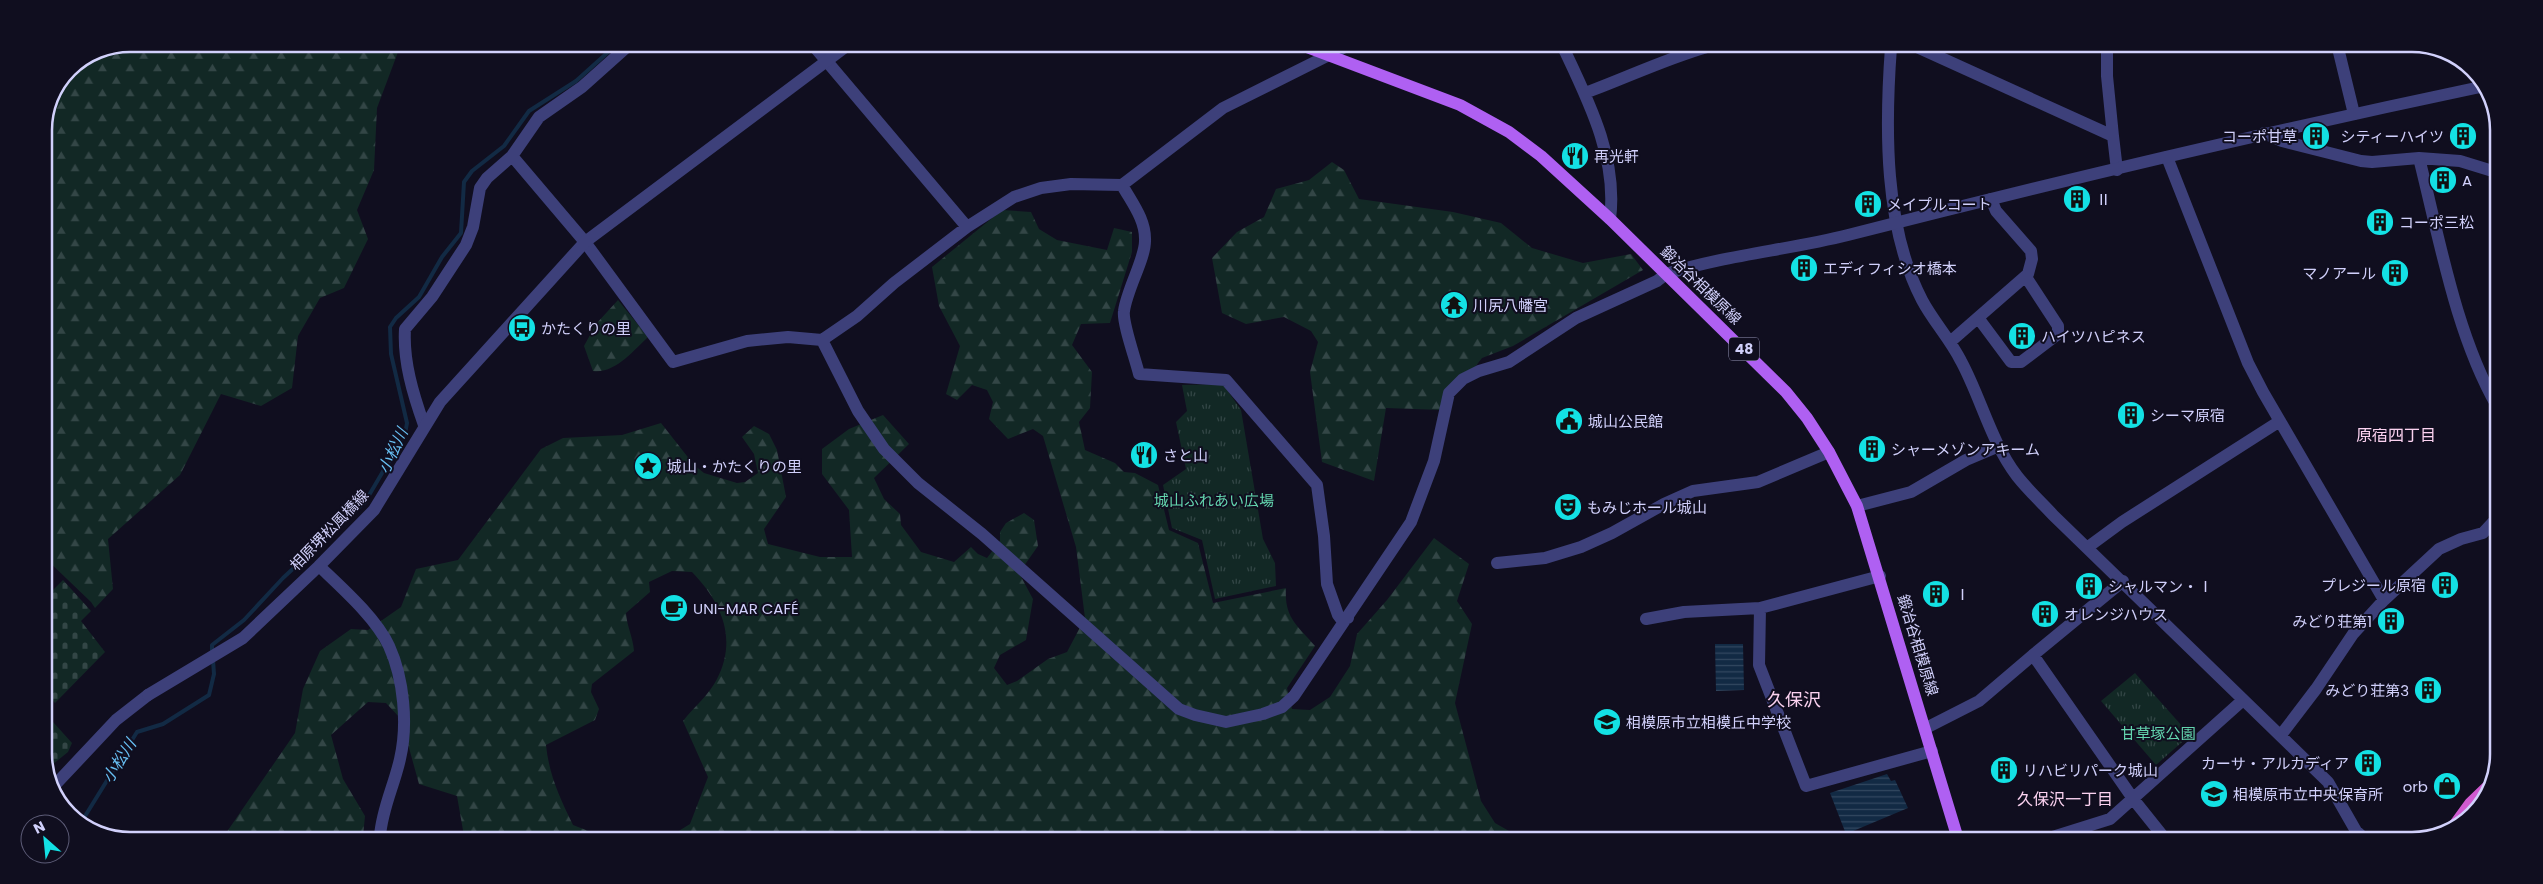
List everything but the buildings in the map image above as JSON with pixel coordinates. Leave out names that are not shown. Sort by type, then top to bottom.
[{"type":"main road","name":"鍛冶谷相模原線","points":[[1320,52],[1428,92],[1492,122],[1541,156],[1610,219],[1786,392],[1807,418],[1829,452],[1857,506],[1880,576],[1956,832]]},
{"type":"street","points":[[424,425],[415,400],[406,356],[405,329],[432,297],[466,245],[473,227],[480,188],[486,178],[512,156],[539,117],[582,87],[621,52]]},
{"type":"street","points":[[819,52],[968,227]]},
{"type":"street","name":"相原堺松風橋線","points":[[58,782],[116,720],[148,695],[221,653],[256,626],[374,510],[424,425],[440,402],[584,242],[838,52]]},
{"type":"street","points":[[512,156],[584,242],[673,362],[747,341],[788,337],[822,340],[857,316],[894,283],[968,227],[1014,197],[1041,188],[1071,184],[1122,185],[1223,108],[1334,52]]},
{"type":"street","points":[[1566,52],[1585,93],[1606,155],[1611,200],[1610,219]]},
{"type":"street","points":[[1585,93],[1628,77],[1665,59],[1690,52]]},
{"type":"street","points":[[1891,52],[1888,97],[1895,223],[1909,269],[1919,292],[1961,361],[1999,446],[2017,476],[2053,515],[2328,782],[2357,832]]},
{"type":"street","points":[[1928,52],[2113,136]]},
{"type":"street","points":[[2107,52],[2107,76],[2118,170]]},
{"type":"street","points":[[2339,52],[2354,114]]},
{"type":"street","points":[[822,340],[858,411],[884,449],[918,483],[982,534],[1179,709],[1195,715],[1226,722],[1263,714],[1282,707],[1294,696],[1348,618],[1411,522],[1434,461],[1449,393],[1462,379],[1479,371],[1509,362],[1576,318],[1657,281],[1666,274],[1714,261],[1819,242],[2264,133],[2477,87]]},
{"type":"street","points":[[2264,133],[2282,141],[2361,161],[2372,162],[2419,158],[2460,161],[2490,169]]},
{"type":"street","points":[[2167,157],[2248,363],[2384,600]]},
{"type":"street","points":[[2419,158],[2466,337],[2478,371],[2490,393]]},
{"type":"street","points":[[1122,185],[1139,214],[1146,244],[1132,280],[1123,313],[1139,374],[1226,380],[1318,485],[1324,536],[1326,584],[1338,615],[1341,619],[1348,618]]},
{"type":"street","points":[[1950,342],[2026,277],[2032,259],[2031,251],[1996,211],[1991,200]]},
{"type":"street","points":[[1979,319],[2011,362],[2015,363],[2021,362],[2058,334],[2058,326],[2026,277]]},
{"type":"street","points":[[2088,547],[2122,522],[2280,421]]},
{"type":"street","points":[[1857,506],[1911,492],[1966,460],[1999,446]]},
{"type":"street","points":[[1497,563],[1545,558],[1580,547],[1612,533],[1664,504],[1693,491],[1758,482],[1829,452]]},
{"type":"street","points":[[2281,735],[2316,689],[2353,634],[2384,600],[2439,549],[2483,532],[2490,525]]},
{"type":"street","points":[[319,566],[354,601],[381,634],[389,646],[398,674],[403,708],[404,734],[400,759],[384,806],[381,832]]},
{"type":"street","points":[[1646,619],[1684,612],[1760,608],[1880,576]]},
{"type":"street","points":[[1926,728],[1979,701],[2123,581]]},
{"type":"street","points":[[1760,608],[1759,664],[1806,786],[1932,751]]},
{"type":"street","points":[[2033,655],[2134,800],[2160,832]]},
{"type":"street","points":[[2069,832],[2110,819],[2134,800],[2243,700]]},
{"type":"green space","points":[[130,52],[398,52],[377,108],[374,170],[357,210],[368,239],[344,288],[320,298],[298,336],[292,388],[261,406],[221,394],[180,475],[108,539],[113,589],[95,608],[53,565],[52,130],[58,101],[75,75],[101,58],[115,54]]},
{"type":"green space","points":[[1332,162],[1344,170],[1359,199],[1453,212],[1501,223],[1532,248],[1583,263],[1631,254],[1643,270],[1513,346],[1482,358],[1441,410],[1386,408],[1374,481],[1322,462],[1310,372],[1318,342],[1311,331],[1284,317],[1246,324],[1222,313],[1212,258],[1237,232],[1264,217],[1276,189],[1309,180]]},
{"type":"green space","points":[[1002,210],[1031,212],[1039,229],[1057,240],[1107,250],[1114,228],[1132,232],[1132,252],[1110,323],[1081,324],[1072,345],[1092,372],[1090,408],[1079,422],[1085,450],[1115,463],[1124,472],[1135,473],[1158,485],[1169,530],[1198,543],[1213,603],[1286,588],[1287,607],[1293,620],[1315,646],[1287,688],[1292,709],[1310,710],[1330,697],[1350,666],[1357,634],[1387,600],[1434,538],[1469,564],[1457,601],[1472,624],[1455,703],[1481,801],[1495,823],[1511,832],[677,832],[690,824],[708,777],[683,721],[706,696],[717,679],[723,664],[726,635],[718,608],[692,572],[672,571],[649,582],[650,592],[626,613],[634,651],[592,684],[591,692],[599,709],[595,720],[546,745],[552,776],[573,825],[591,832],[463,832],[457,796],[419,784],[401,719],[386,703],[368,702],[331,735],[343,779],[365,816],[363,832],[227,832],[295,733],[303,689],[320,651],[351,629],[368,630],[401,607],[416,569],[458,560],[541,449],[563,438],[622,435],[661,423],[694,465],[704,473],[737,483],[745,482],[758,473],[754,454],[742,437],[754,426],[769,434],[777,450],[786,497],[764,529],[768,544],[820,557],[852,557],[849,510],[822,474],[822,449],[849,429],[883,415],[909,444],[874,478],[884,499],[900,514],[901,525],[921,552],[954,562],[971,547],[978,554],[987,558],[1000,541],[1000,532],[1006,523],[1024,513],[1034,520],[1038,546],[1019,573],[1033,599],[1026,640],[1000,655],[994,668],[1007,685],[1017,681],[1048,659],[1067,652],[1085,618],[1076,547],[1043,436],[1033,429],[1008,439],[989,419],[993,402],[987,390],[972,385],[957,400],[946,394],[960,346],[939,306],[932,267]]},
{"type":"green space","points":[[618,300],[648,337],[624,360],[616,365],[609,369],[593,371],[584,346],[596,324]]},
{"type":"green space","name":"城山ふれあい広場","points":[[1223,384],[1241,410],[1263,539],[1275,563],[1276,586],[1215,599],[1202,540],[1172,528],[1163,485],[1186,469],[1176,422],[1187,411],[1182,385]]},
{"type":"green space","points":[[63,580],[91,611],[81,621],[105,652],[55,703],[53,701],[53,590]]},
{"type":"green space","name":"甘草塚公園","points":[[2135,673],[2190,735],[2156,765],[2101,701]]},
{"type":"green space","points":[[53,722],[72,743],[68,752],[53,764]]},
{"type":"water","points":[[1715,644],[1743,644],[1744,690],[1716,691]]},
{"type":"water","points":[[1887,774],[1891,781],[1895,780],[1908,808],[1851,832],[1845,832],[1830,793]]},
{"type":"waterway","name":"小松川","points":[[212,653],[212,645],[244,620],[283,578],[365,502],[405,434],[407,423],[391,354],[390,327],[396,318],[419,297],[442,257],[461,233],[464,182],[472,171],[504,146],[529,111],[576,81],[608,52]]},
{"type":"waterway","name":"小松川","points":[[85,816],[137,732],[163,724],[209,695],[214,674],[213,660]]},
{"type":"place","name":"コーポ甘草","points":[[2316,136]]},
{"type":"place","name":"シティーハイツ","points":[[2463,136]]},
{"type":"place","name":"再光軒","points":[[1575,156]]},
{"type":"place","name":"A","points":[[2443,180]]},
{"type":"place","name":"Ⅱ","points":[[2077,199]]},
{"type":"place","name":"メイプルコート","points":[[1868,204]]},
{"type":"place","name":"コーポ三松","points":[[2380,222]]},
{"type":"place","name":"エディフィシオ橋本","points":[[1804,268]]},
{"type":"place","name":"マノアール","points":[[2395,273]]},
{"type":"place","name":"川尻八幡宮","points":[[1454,305]]},
{"type":"place","name":"かたくりの里","points":[[522,328]]},
{"type":"place","name":"ハイツハピネス","points":[[2022,336]]},
{"type":"place","name":"シーマ原宿","points":[[2131,415]]},
{"type":"place","name":"城山公民館","points":[[1569,421]]},
{"type":"place","name":"シャーメゾンアキーム","points":[[1872,449]]},
{"type":"place","name":"さと山","points":[[1144,455]]},
{"type":"place","name":"城山・かたくりの里","points":[[648,466]]},
{"type":"place","name":"もみじホール城山","points":[[1568,507]]},
{"type":"place","name":"プレジール原宿","points":[[2445,585]]},
{"type":"place","name":"シャルマン・Ⅰ","points":[[2089,586]]},
{"type":"place","name":"Ⅰ","points":[[1936,594]]},
{"type":"place","name":"UNI-MAR CAFÉ","points":[[674,608]]},
{"type":"place","name":"オレンジハウス","points":[[2045,614]]},
{"type":"place","name":"みどり荘第1","points":[[2391,621]]},
{"type":"place","name":"みどり荘第3","points":[[2428,690]]},
{"type":"place","name":"相模原市立相模丘中学校","points":[[1607,722]]},
{"type":"place","name":"カーサ・アルカディア","points":[[2368,763]]},
{"type":"place","name":"リハビリパーク城山","points":[[2004,770]]},
{"type":"place","name":"orb","points":[[2447,786]]},
{"type":"place","name":"相模原市立中央保育所","points":[[2214,794]]},
{"type":"district","name":"原宿四丁目","points":[[2396,435]]},
{"type":"district","name":"久保沢","points":[[1794,699]]},
{"type":"district","name":"久保沢一丁目","points":[[2065,799]]}]
